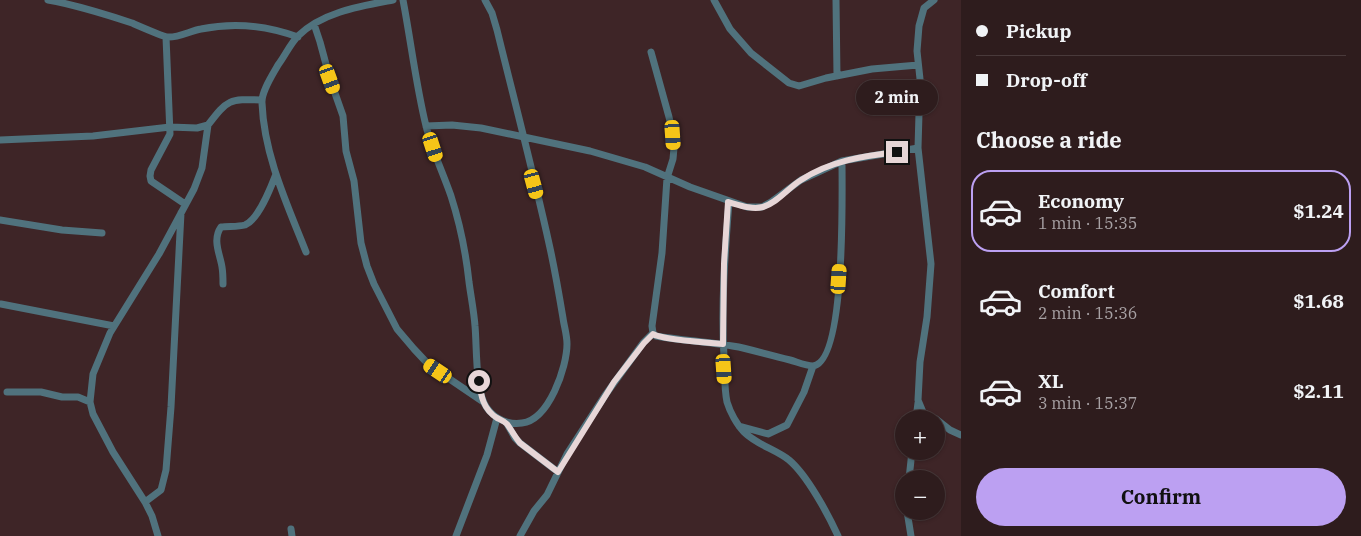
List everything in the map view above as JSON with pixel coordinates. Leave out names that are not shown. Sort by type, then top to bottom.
[{"type":"street","points":[[48,0],[124,20],[166,37],[233,24],[260,26],[298,37]]},
{"type":"street","points":[[306,252],[276,173],[268,145],[261,100],[271,76],[298,37],[314,24],[335,14],[365,5],[393,0]]},
{"type":"street","points":[[403,0],[426,126],[450,195],[467,265],[482,401]]},
{"type":"street","points":[[314,24],[343,116],[346,150],[354,181],[362,244],[367,266],[397,329],[429,365],[482,401],[496,418],[506,422],[524,423],[534,418],[547,404],[563,372],[567,341],[558,286],[543,216],[530,169],[525,138],[498,30],[485,0]]},
{"type":"street","points":[[714,0],[730,29],[739,40],[751,53],[789,83],[799,86],[872,69],[918,65]]},
{"type":"street","points":[[836,0],[837,76]]},
{"type":"street","points":[[917,410],[920,362],[927,317],[931,264],[918,148],[917,51],[919,26],[924,8],[934,0]]},
{"type":"street","points":[[166,37],[170,134],[154,164],[150,176],[151,181],[183,207]]},
{"type":"street","points":[[651,52],[673,135],[673,159],[667,178],[662,253],[652,326],[653,334]]},
{"type":"street","points":[[158,536],[152,516],[145,502],[121,466],[93,414],[90,402],[93,374],[98,358],[114,326],[160,254],[202,168],[208,125],[222,106],[230,101],[240,99],[261,100]]},
{"type":"street","points":[[0,140],[94,136],[170,127],[196,128],[208,125]]},
{"type":"street","points":[[426,126],[468,126],[500,131],[624,160],[728,202],[747,207],[762,207],[801,180],[842,161],[918,148]]},
{"type":"street","points":[[653,334],[677,340],[723,344],[813,366],[819,363],[827,351],[832,338],[835,319],[841,243],[842,161]]},
{"type":"street","points":[[223,284],[222,267],[217,252],[218,232],[221,227],[244,225],[251,220],[267,195],[276,173]]},
{"type":"street","points":[[728,202],[724,264],[723,344],[727,403],[739,426],[751,438],[787,459],[798,469],[818,499],[838,536]]},
{"type":"street","points":[[145,502],[161,490],[166,470],[183,207]]},
{"type":"street","points":[[0,220],[62,230],[102,233]]},
{"type":"street","points":[[0,304],[114,326]]},
{"type":"street","points":[[520,536],[534,511],[547,495],[558,472],[614,382],[653,334]]},
{"type":"street","points":[[739,426],[768,434],[787,426],[804,392],[813,366]]},
{"type":"street","points":[[7,392],[41,392],[62,397],[78,397],[90,402]]},
{"type":"street","points":[[918,400],[922,410]]},
{"type":"street","points":[[456,536],[487,455],[496,418]]},
{"type":"street","points":[[506,422],[520,443],[558,472]]},
{"type":"street","points":[[945,426],[961,435]]},
{"type":"street","points":[[908,520],[911,536]]},
{"type":"route","points":[[479,381],[482,401],[488,410],[496,418],[506,422],[520,443],[558,472],[614,382],[653,334],[677,340],[723,344],[724,264],[728,202],[747,207],[762,207],[819,170],[842,161],[897,152]]}]
